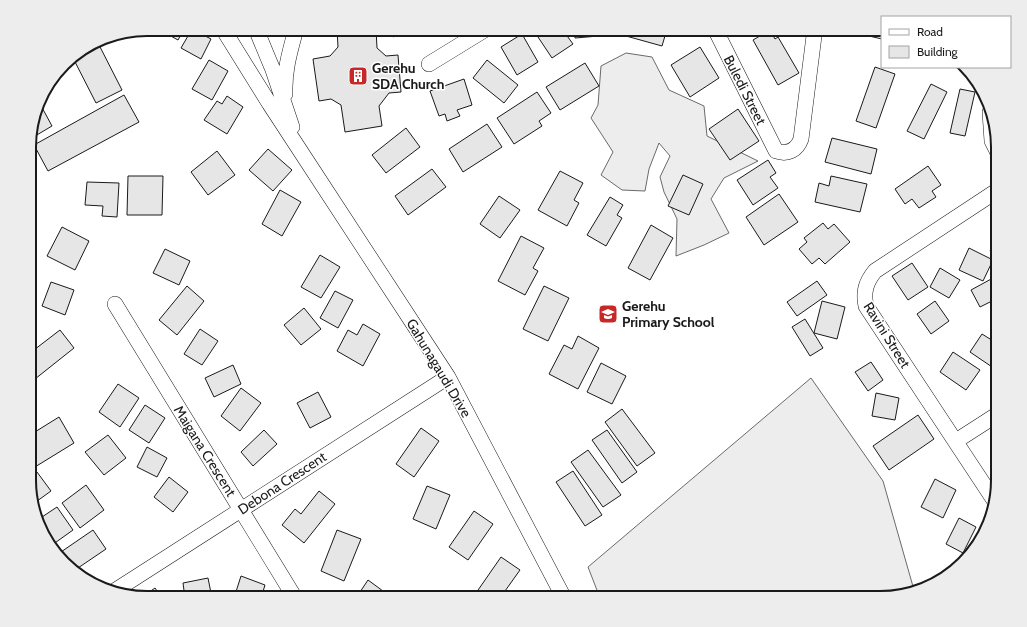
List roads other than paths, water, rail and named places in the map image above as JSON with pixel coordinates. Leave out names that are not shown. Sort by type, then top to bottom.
[{"type":"street","name":"Gahunagaudi Drive","points":[[228,36],[448,377],[560,591]]},
{"type":"street","name":"Gahunagaudi Drive","points":[[259,36],[273,70],[299,147]]},
{"type":"street","points":[[294,36],[284,80],[286,100],[299,147]]},
{"type":"street","points":[[429,64],[475,36]]},
{"type":"street","name":"Buledi Street","points":[[719,36],[776,150],[787,153],[796,148],[801,139],[814,36]]},
{"type":"street","name":"Ravini Street","points":[[990,494],[866,306],[864,296],[865,287],[875,271],[991,195]]},
{"type":"street","name":"Maigana Crescent","points":[[115,304],[291,591]]},
{"type":"street","name":"Debona Crescent","points":[[120,587],[448,377]]},
{"type":"street","points":[[956,441],[991,418]]},
{"type":"place","name":"Gerehu SDA Church","points":[[358,76]]},
{"type":"place","name":"Gerehu Primary School","points":[[608,314]]}]
